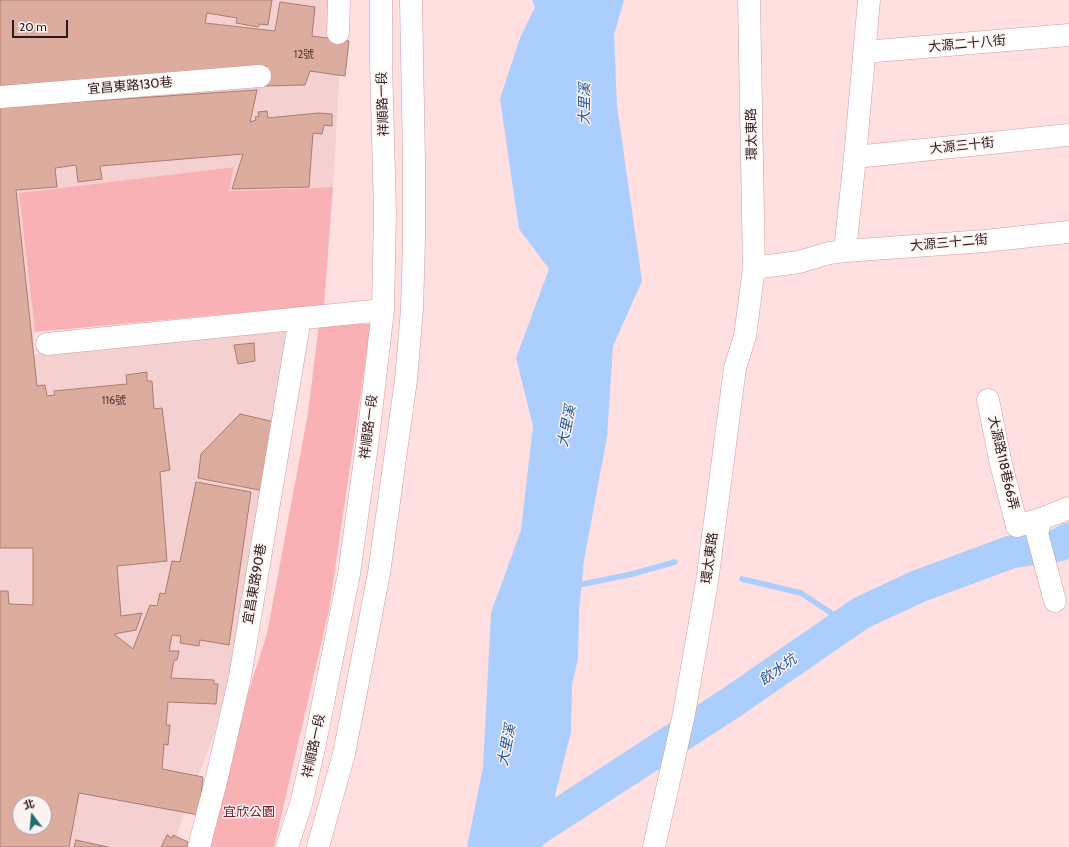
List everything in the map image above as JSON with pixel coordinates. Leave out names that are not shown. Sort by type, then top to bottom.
[{"type":"street","points":[[338,32],[339,0]]},
{"type":"street","name":"祥順路一段","points":[[287,847],[301,804],[349,574],[367,452],[382,310],[386,212],[381,0]]},
{"type":"street","points":[[318,847],[344,754],[379,573],[406,380],[412,309],[414,248],[411,0]]},
{"type":"street","name":"環太東路","points":[[654,847],[684,714],[707,582],[734,368],[745,336],[754,268],[749,0]]},
{"type":"street","points":[[754,268],[799,262],[837,252],[855,157],[869,0]]},
{"type":"street","name":"大源二十八街","points":[[864,52],[1069,35]]},
{"type":"street","name":"宜昌東路130巷","points":[[0,97],[260,76]]},
{"type":"street","name":"大源三十街","points":[[855,157],[1069,135]]},
{"type":"street","name":"大源三十二街","points":[[837,252],[985,241],[1069,232]]},
{"type":"street","points":[[47,344],[382,310]]},
{"type":"street","name":"宜昌東路90巷","points":[[199,847],[240,677],[300,318]]},
{"type":"street","name":"大源路118巷66弄","points":[[988,400],[1001,464],[1032,526],[1055,601]]},
{"type":"street","points":[[1032,526],[1069,508]]},
{"type":"shaded area","points":[[0,0],[344,0],[333,187],[228,191],[234,167],[19,193],[35,332],[29,354],[294,331],[244,653],[172,847],[0,847]]},
{"type":"green space","points":[[234,167],[229,191],[333,187],[324,305],[35,332],[19,193]]},
{"type":"green space","name":"宜欣公園","points":[[319,324],[371,324],[329,610],[274,847],[206,847],[212,831],[248,693],[267,634],[308,413]]},
{"type":"water","name":"大里溪","points":[[532,0],[624,0],[614,35],[617,106],[642,281],[613,346],[607,437],[584,560],[579,612],[578,658],[572,685],[571,732],[542,847],[467,847],[483,767],[491,613],[521,530],[533,426],[516,358],[549,269],[519,229],[500,99],[520,38],[535,7]]},
{"type":"building","points":[[0,0],[272,0],[268,25],[260,24],[258,27],[236,23],[237,18],[207,13],[205,23],[275,31],[280,2],[315,7],[312,36],[349,41],[345,76],[310,71],[305,85],[262,86],[267,66],[0,86]]},
{"type":"building","points":[[257,90],[250,122],[256,120],[255,117],[259,116],[258,112],[267,111],[268,118],[318,113],[332,114],[332,126],[324,125],[322,134],[313,133],[309,187],[232,189],[243,154],[100,166],[102,179],[78,182],[76,165],[55,168],[57,187],[16,190],[37,386],[45,385],[47,396],[55,395],[54,391],[127,384],[126,375],[147,372],[147,381],[152,381],[154,409],[162,408],[170,470],[160,472],[167,561],[117,566],[121,616],[142,613],[136,630],[114,634],[133,649],[150,605],[157,606],[160,593],[165,594],[172,561],[180,562],[196,482],[251,492],[229,645],[200,640],[199,646],[180,643],[181,636],[172,635],[169,651],[179,651],[177,660],[174,660],[171,678],[214,680],[214,684],[218,684],[216,704],[168,702],[166,725],[170,725],[168,745],[164,744],[162,769],[203,777],[199,815],[79,793],[69,847],[0,847],[0,591],[8,591],[9,604],[33,605],[33,548],[0,548],[0,107]]},
{"type":"building","points":[[254,343],[255,361],[238,364],[234,345]]},
{"type":"building","points":[[240,414],[275,422],[264,491],[198,478],[201,454]]},
{"type":"building","points":[[167,835],[172,838],[173,835],[188,842],[187,847],[161,847]]},
{"type":"building","points":[[76,840],[108,847],[74,847]]},
{"type":"waterway","name":"飲水坑","points":[[509,847],[732,702],[861,613],[919,586],[1011,552],[1059,545],[1069,539]]},
{"type":"waterway","points":[[574,586],[632,574],[675,562]]},
{"type":"waterway","points":[[742,579],[801,593],[846,623]]}]
